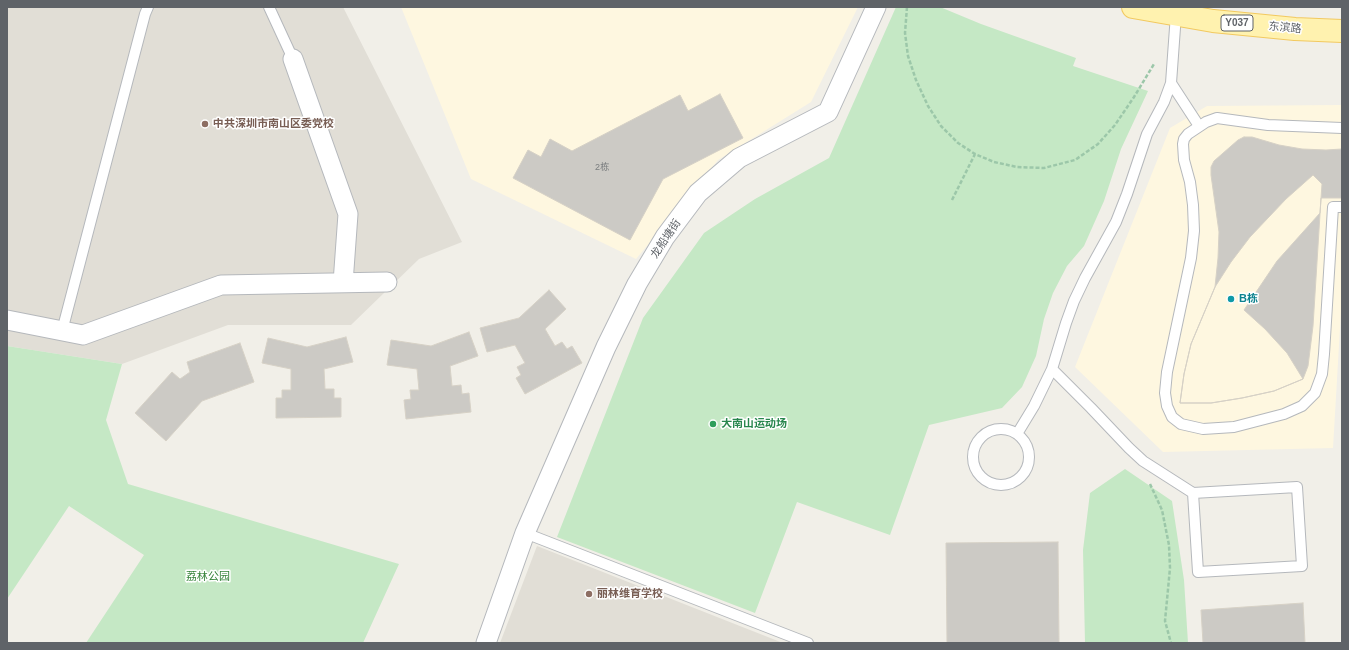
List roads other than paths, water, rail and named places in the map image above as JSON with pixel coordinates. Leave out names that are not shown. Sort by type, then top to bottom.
[{"type":"main road","name":"东滨路","points":[[1134,7],[1213,21],[1295,29],[1342,31]]},
{"type":"street","name":"龙船塘街","points":[[486,643],[525,533],[606,347],[637,284],[665,237],[698,193],[739,158],[828,112],[876,7]]},
{"type":"street","points":[[293,59],[348,214],[343,283]]},
{"type":"street","points":[[7,320],[83,335],[221,285],[386,282]]},
{"type":"lane","points":[[62,331],[148,7]]},
{"type":"lane","points":[[269,7],[293,59]]},
{"type":"lane","points":[[1017,434],[1034,406],[1052,370],[1074,301],[1116,222],[1147,134],[1164,102],[1171,83],[1176,14]]},
{"type":"lane","points":[[1171,83],[1198,126]]},
{"type":"lane","points":[[1342,128],[1268,125],[1217,118],[1211,119],[1198,126],[1184,138],[1184,160],[1194,205],[1194,231],[1188,272],[1167,372],[1165,393],[1167,406],[1172,416],[1181,424],[1203,429],[1234,427],[1284,414],[1302,406],[1314,393],[1322,374],[1333,207],[1342,207]]},
{"type":"lane","points":[[1052,370],[1129,448],[1143,460],[1194,493],[1297,488],[1302,566],[1198,572],[1194,493]]},
{"type":"lane","points":[[1000,429],[1009,430],[1017,434],[1024,440],[1029,453],[1027,467],[1023,474],[1016,481],[999,485],[982,478],[976,470],[974,461],[974,452],[980,440],[990,431],[1000,429]]},
{"type":"lane","points":[[525,533],[808,643]]},
{"type":"place","name":"中共深圳市南山区委党校","points":[[205,124]]},
{"type":"place","name":"B栋","points":[[1231,299]]},
{"type":"place","name":"大南山运动场","points":[[713,424]]},
{"type":"place","name":"丽林维育学校","points":[[589,594]]},
{"type":"park label","name":"荔林公园","points":[[208,577]]}]
